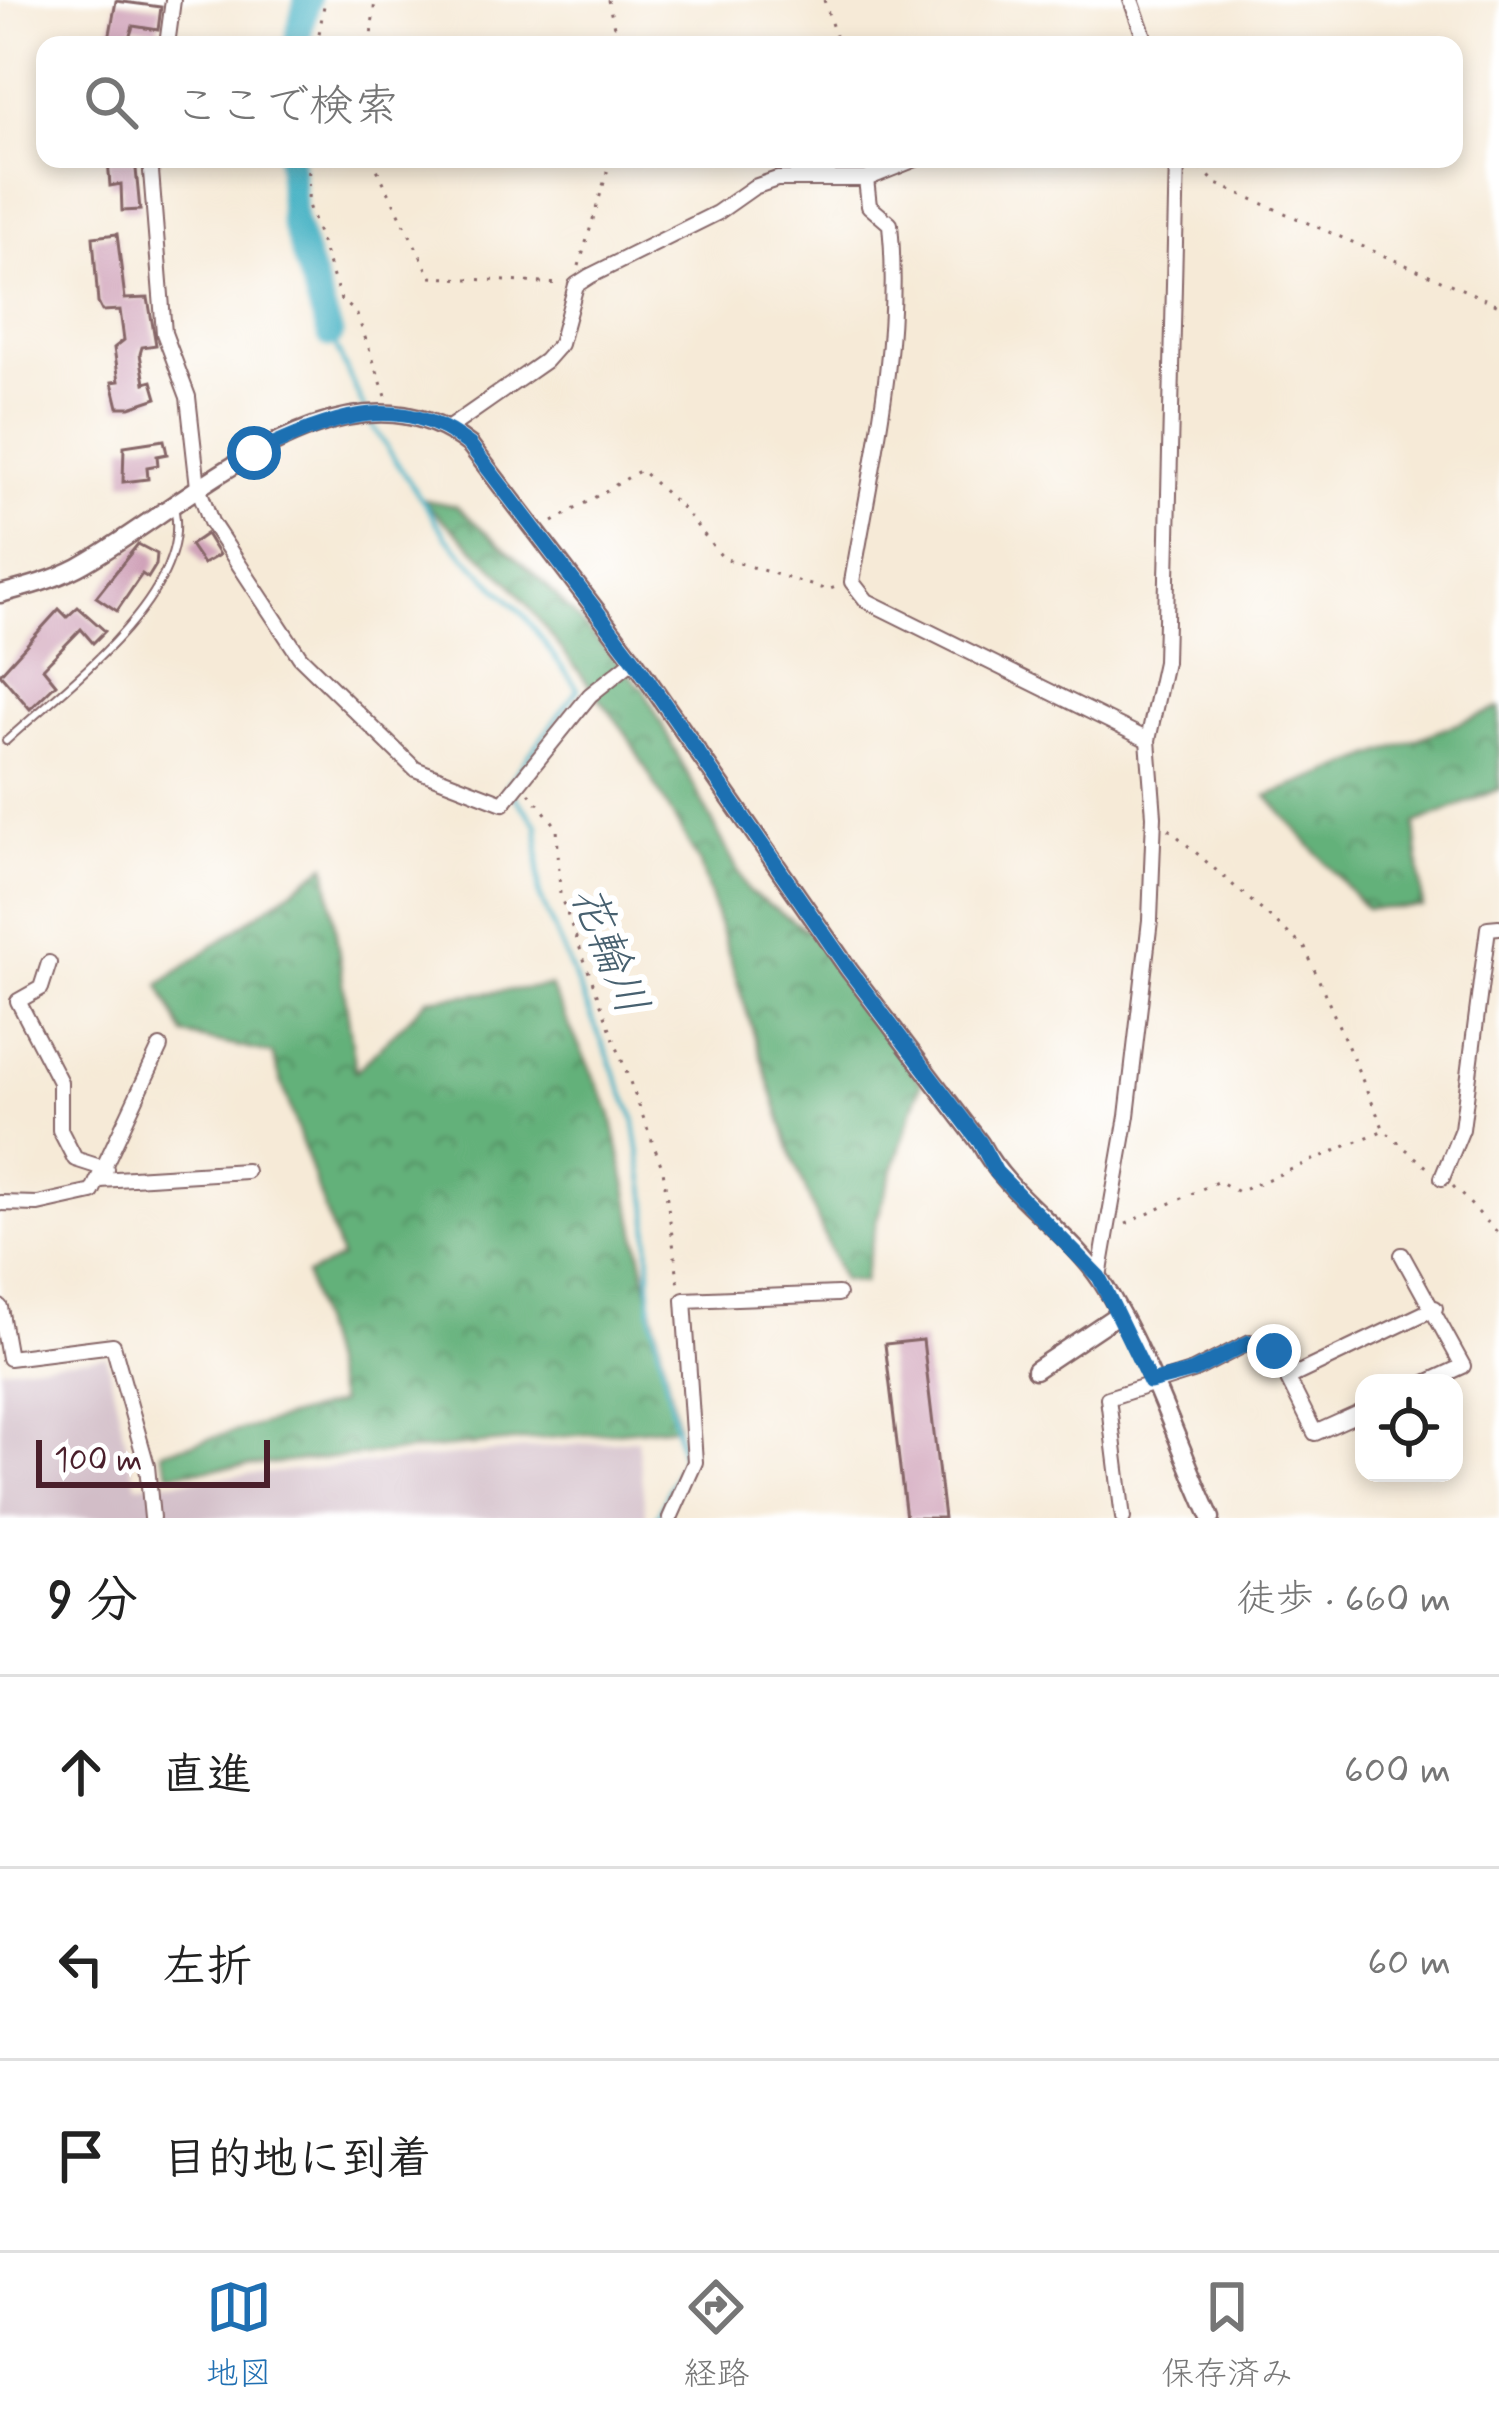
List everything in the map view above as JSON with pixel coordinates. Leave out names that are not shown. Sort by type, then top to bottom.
[{"type":"street","points":[[168,36],[173,0]]},
{"type":"street","points":[[1131,0],[1144,36]]},
{"type":"street","points":[[151,168],[164,333],[188,397],[198,487],[211,522],[300,657],[415,769],[503,803],[590,695],[634,660]]},
{"type":"street","points":[[449,428],[545,361],[560,344],[576,285],[717,213],[754,187],[777,179],[866,179],[894,168]]},
{"type":"street","points":[[1099,1277],[1135,1050],[1154,816],[1148,740],[1166,662],[1177,168]]},
{"type":"street","points":[[866,179],[869,206],[890,224],[895,271],[890,361],[852,583],[867,601],[1148,740]]},
{"type":"street","points":[[0,594],[82,565],[198,487],[308,429],[405,411],[449,428],[470,445],[634,660],[849,970],[980,1142],[996,1172],[1099,1277],[1120,1313],[1211,1518]]},
{"type":"street","points":[[1442,1178],[1462,1129],[1488,928],[1499,927]]},
{"type":"street","points":[[49,963],[41,988],[18,1001],[60,1082],[59,1130],[75,1159],[103,1175],[246,1172]]},
{"type":"street","points":[[0,1203],[82,1198],[103,1175],[160,1047]]},
{"type":"street","points":[[1402,1255],[1463,1366],[1446,1374]]},
{"type":"street","points":[[670,1518],[695,1462],[684,1300],[838,1294]]},
{"type":"street","points":[[0,1307],[9,1358],[113,1345],[147,1466],[152,1518]]},
{"type":"street","points":[[1288,1378],[1435,1308]]},
{"type":"street","points":[[1035,1370],[1120,1313]]},
{"type":"street","points":[[1123,1518],[1108,1398],[1193,1371],[1250,1342],[1274,1351],[1315,1433],[1355,1415]]},
{"type":"lane","points":[[6,741],[154,597],[174,554],[178,523],[174,504]]},
{"type":"path","points":[[319,36],[325,0]]},
{"type":"path","points":[[371,36],[375,0]]},
{"type":"path","points":[[608,0],[616,36]]},
{"type":"path","points":[[834,0],[825,3],[835,36]]},
{"type":"path","points":[[309,168],[308,205],[340,300],[356,312],[392,412]]},
{"type":"path","points":[[376,168],[431,277],[576,285],[586,232],[607,168]]},
{"type":"path","points":[[1200,168],[1217,184],[1499,305]]},
{"type":"path","points":[[536,532],[641,470],[723,558],[827,590],[852,583]]},
{"type":"path","points":[[519,783],[557,827],[560,895],[663,1170],[684,1300]]},
{"type":"path","points":[[1154,816],[1305,948],[1384,1130],[1466,1195],[1498,1233]]},
{"type":"path","points":[[1108,1232],[1219,1180],[1238,1192],[1384,1130]]},
{"type":"shaded area","points":[[106,1356],[136,1485],[637,1439],[646,1518],[0,1518],[0,1368]]},
{"type":"green space","points":[[421,499],[456,506],[541,580],[644,690],[749,892],[816,936],[921,1083],[877,1219],[863,1283],[842,1280],[794,1161],[700,864],[624,730],[511,584]]},
{"type":"green space","points":[[1499,708],[1499,789],[1415,824],[1423,907],[1366,909],[1267,796]]},
{"type":"green space","points":[[326,865],[356,1071],[428,999],[550,986],[611,1112],[677,1426],[169,1473],[161,1452],[339,1403],[306,1275],[341,1258],[272,1054],[184,1035],[159,985]]},
{"type":"building","points":[[116,1],[161,7],[158,30],[133,26],[130,36],[110,36]]},
{"type":"building","points":[[109,168],[136,168],[140,210],[122,211],[121,184],[110,186]]},
{"type":"building","points":[[117,234],[125,299],[148,298],[156,345],[142,347],[140,354],[145,383],[152,381],[157,398],[130,407],[118,407],[112,382],[119,381],[114,348],[124,340],[120,310],[102,311],[98,303],[93,237]]},
{"type":"building","points":[[164,440],[167,454],[157,456],[158,465],[147,467],[148,479],[123,482],[124,446]]},
{"type":"building","points":[[206,534],[219,555],[203,564],[190,545]]},
{"type":"building","points":[[138,544],[157,554],[156,565],[148,578],[142,574],[117,611],[96,597]]},
{"type":"building","points":[[78,607],[105,631],[93,643],[81,629],[43,668],[56,684],[30,709],[0,674],[59,609],[67,617]]},
{"type":"building","points":[[923,1340],[944,1518],[906,1518],[885,1344]]},
{"type":"waterway","name":"花輪川","points":[[298,36],[307,0]]},
{"type":"waterway","name":"花輪川","points":[[290,168],[293,220],[330,334]]},
{"type":"waterway","name":"花輪川","points":[[330,334],[364,408]]},
{"type":"waterway","name":"花輪川","points":[[368,419],[447,538],[524,615],[578,689],[506,786],[538,825],[539,894],[634,1117],[648,1207],[651,1311],[682,1458],[657,1518]]},
{"type":"route","points":[[254,453],[308,429],[359,415],[405,411],[442,424],[470,445],[634,660],[849,970],[980,1142],[996,1172],[1099,1277],[1150,1382],[1193,1371],[1250,1342],[1274,1351]]}]
